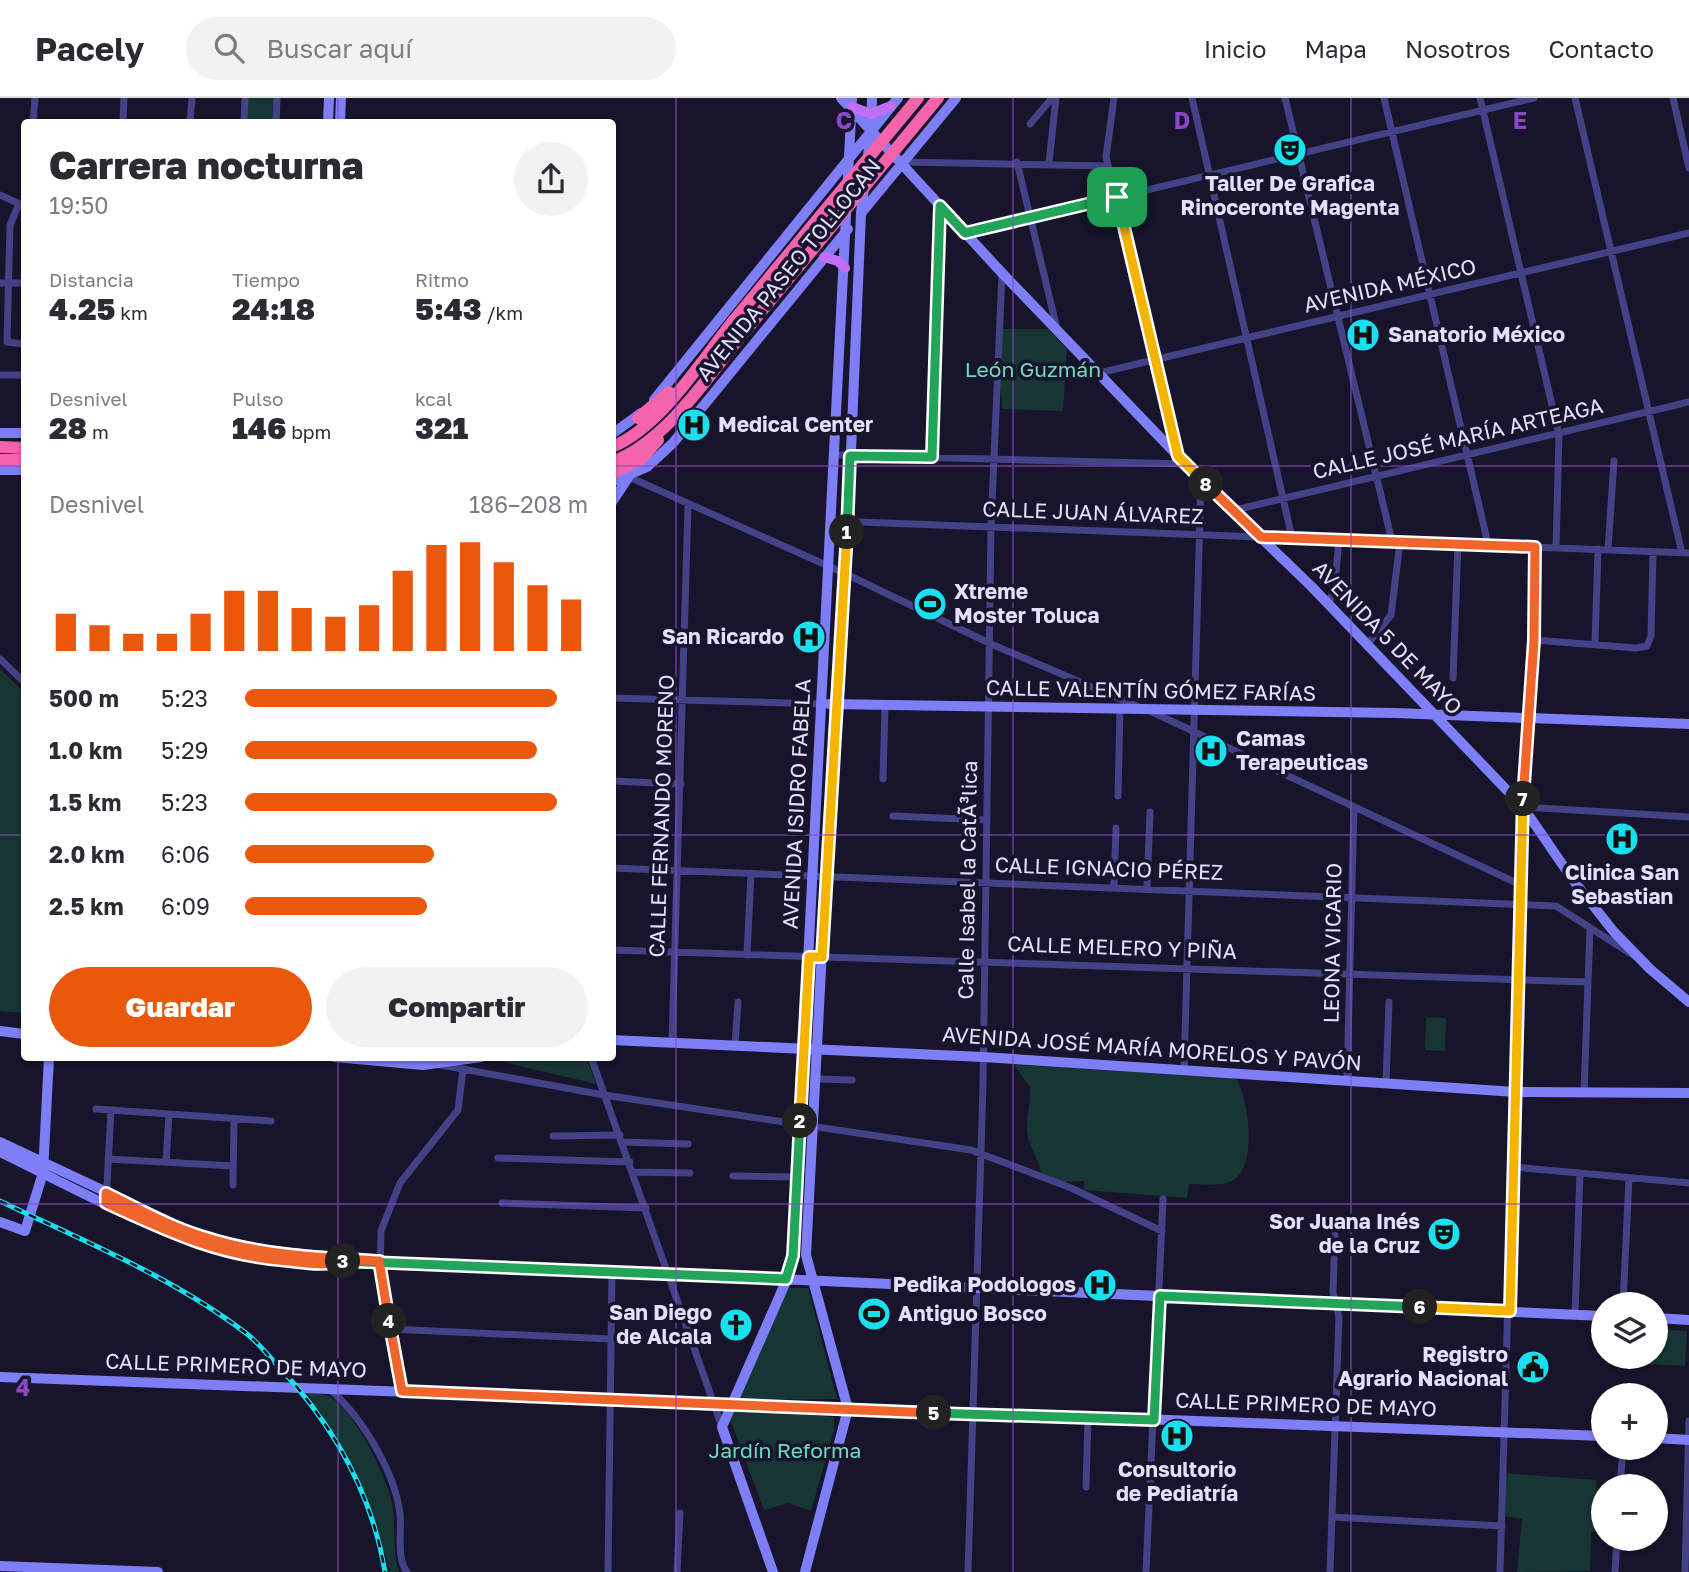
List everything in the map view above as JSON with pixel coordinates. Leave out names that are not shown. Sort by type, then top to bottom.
[{"type":"highway","name":"AVENIDA PASEO TOLLOCAN","points":[[616,441],[647,425],[918,98]]},
{"type":"highway","name":"AVENIDA PASEO TOLLOCAN","points":[[619,459],[662,430],[938,98]]},
{"type":"highway","points":[[638,418],[691,374]]},
{"type":"highway","points":[[616,471],[653,450],[662,430]]},
{"type":"highway","points":[[0,447],[21,447]]},
{"type":"highway","points":[[0,460],[21,460]]},
{"type":"main road","points":[[328,119],[329,98]]},
{"type":"main road","points":[[340,119],[341,98]]},
{"type":"main road","name":"AVENIDA 5 DE MAYO","points":[[841,98],[852,103],[871,131],[1098,373],[1201,480],[1235,510],[1368,644],[1523,807],[1611,936],[1689,1002]]},
{"type":"main road","name":"AVENIDA ISIDRO FABELA","points":[[848,1409],[806,1255],[835,704],[848,522],[861,214],[871,131],[872,98]]},
{"type":"main road","name":"AVENIDA PASEO TOLLOCAN","points":[[616,481],[647,467],[673,443],[956,98]]},
{"type":"main road","points":[[852,103],[871,114],[895,101],[896,116],[902,125],[916,132],[931,129]]},
{"type":"main road","name":"AVENIDA PASEO TOLLOCAN","points":[[616,440],[638,418],[895,101]]},
{"type":"main road","name":"AVENIDA ISIDRO FABELA","points":[[722,1427],[793,1263],[848,229],[852,103]]},
{"type":"main road","points":[[799,220],[811,218],[824,224],[832,238],[828,253],[845,268]]},
{"type":"main road","points":[[0,433],[21,433]]},
{"type":"main road","points":[[0,470],[21,470]]},
{"type":"main road","points":[[616,496],[629,477]]},
{"type":"main road","name":"CALLE VALENTÍN GÓMEZ FARÍAS","points":[[821,704],[1434,715],[1689,724]]},
{"type":"main road","points":[[0,1031],[21,1034]]},
{"type":"main road","name":"AVENIDA JOSÉ MARÍA MORELOS Y PAVÓN","points":[[616,1040],[983,1057],[1516,1092],[1689,1093]]},
{"type":"main road","points":[[0,1222],[25,1231],[43,1168],[49,1061]]},
{"type":"main road","points":[[0,1142],[43,1168]]},
{"type":"main road","points":[[0,1152],[106,1193],[188,1241],[226,1253],[315,1264],[349,1259],[1591,1315]]},
{"type":"main road","points":[[1668,1319],[1689,1320]]},
{"type":"main road","name":"CALLE PRIMERO DE MAYO","points":[[0,1377],[1591,1436]]},
{"type":"main road","points":[[805,1572],[848,1409]]},
{"type":"main road","points":[[722,1427],[774,1572]]},
{"type":"main road","points":[[1668,1439],[1689,1440]]},
{"type":"main road","points":[[0,1566],[158,1572]]},
{"type":"street","points":[[33,119],[35,98]]},
{"type":"street","points":[[123,119],[124,98]]},
{"type":"street","points":[[190,119],[192,98]]},
{"type":"street","points":[[244,119],[246,98]]},
{"type":"street","points":[[276,119],[277,98]]},
{"type":"street","points":[[1030,124],[1054,98]]},
{"type":"street","points":[[1049,163],[1054,98]]},
{"type":"street","points":[[1114,98],[1106,146],[1108,166],[1178,456]]},
{"type":"street","points":[[1192,98],[1292,538]]},
{"type":"street","points":[[1285,98],[1374,477],[1396,542],[1391,615],[1368,644]]},
{"type":"street","points":[[1384,98],[1488,544]]},
{"type":"street","points":[[1480,98],[1559,435],[1556,547]]},
{"type":"street","points":[[965,233],[1392,134],[1534,98]]},
{"type":"street","points":[[1575,98],[1685,553]]},
{"type":"street","points":[[1673,98],[1689,168]]},
{"type":"street","points":[[902,162],[1017,162],[1108,166]]},
{"type":"street","points":[[1017,162],[1058,330]]},
{"type":"street","points":[[0,195],[21,205]]},
{"type":"street","points":[[932,457],[940,206]]},
{"type":"street","points":[[21,207],[10,225],[4,270],[8,344],[21,344]]},
{"type":"street","name":"AVENIDA MÉXICO","points":[[1098,373],[1689,233]]},
{"type":"street","name":"Calle Isabel la CatÃ³lica","points":[[968,1572],[983,1057],[991,527],[1002,273]]},
{"type":"street","points":[[0,375],[21,375]]},
{"type":"street","name":"CALLE JOSÉ MARÍA ARTEAGA","points":[[1235,510],[1689,402]]},
{"type":"street","points":[[835,455],[1187,464]]},
{"type":"street","points":[[1608,550],[1614,461]]},
{"type":"street","points":[[629,477],[688,506],[844,573],[991,644],[1191,728],[1521,885]]},
{"type":"street","points":[[1184,1070],[1191,728],[1201,480]]},
{"type":"street","name":"CALLE FERNANDO MORENO","points":[[673,1042],[688,506]]},
{"type":"street","name":"CALLE JUAN ÁLVAREZ","points":[[832,522],[1199,533],[1685,553]]},
{"type":"street","points":[[1329,605],[1335,583],[1339,540]]},
{"type":"street","points":[[1453,678],[1458,543]]},
{"type":"street","points":[[1500,1572],[1510,1311],[1523,807],[1534,640],[1535,547]]},
{"type":"street","points":[[1595,643],[1598,550]]},
{"type":"street","points":[[1534,640],[1643,648],[1651,636],[1653,552]]},
{"type":"street","points":[[0,659],[21,678]]},
{"type":"street","name":"CALLE VALENTÍN GÓMEZ FARÍAS","points":[[616,698],[821,704]]},
{"type":"street","points":[[883,779],[885,705]]},
{"type":"street","points":[[1118,796],[1120,709]]},
{"type":"street","points":[[616,781],[681,784]]},
{"type":"street","name":"LEONA VICARIO","points":[[1346,1081],[1354,807]]},
{"type":"street","points":[[1523,807],[1689,817]]},
{"type":"street","points":[[1147,888],[1150,812]]},
{"type":"street","points":[[893,816],[986,820]]},
{"type":"street","points":[[1114,886],[1116,828]]},
{"type":"street","name":"CALLE IGNACIO PÉREZ","points":[[616,868],[1520,903],[1556,906],[1590,928]]},
{"type":"street","points":[[747,955],[751,873]]},
{"type":"street","points":[[1584,1093],[1590,928],[1611,936]]},
{"type":"street","name":"CALLE MELERO Y PIÑA","points":[[616,950],[1349,972],[1588,982]]},
{"type":"street","points":[[735,1045],[738,1002]]},
{"type":"street","points":[[1386,1083],[1389,1002]]},
{"type":"street","points":[[436,1061],[463,1069],[604,1095],[979,1153],[1070,1188],[1162,1231]]},
{"type":"street","points":[[592,1061],[634,1172],[722,1427]]},
{"type":"street","points":[[402,1391],[379,1261],[381,1231],[389,1206],[406,1174],[457,1110],[463,1069]]},
{"type":"street","points":[[816,1079],[852,1080]]},
{"type":"street","points":[[96,1109],[271,1121]]},
{"type":"street","points":[[106,1193],[111,1110]]},
{"type":"street","points":[[166,1162],[169,1114]]},
{"type":"street","points":[[233,1185],[234,1119]]},
{"type":"street","points":[[553,1136],[688,1144]]},
{"type":"street","points":[[108,1158],[233,1166]]},
{"type":"street","points":[[498,1158],[630,1162]]},
{"type":"street","points":[[1514,1167],[1689,1183]]},
{"type":"street","points":[[634,1172],[690,1172]]},
{"type":"street","points":[[1575,1314],[1580,1173]]},
{"type":"street","points":[[733,1176],[797,1177]]},
{"type":"street","points":[[1624,1292],[1629,1178]]},
{"type":"street","points":[[1146,1572],[1163,1199]]},
{"type":"street","points":[[502,1203],[646,1208]]},
{"type":"street","points":[[1330,1572],[1339,1317],[1334,1303],[1335,1235]]},
{"type":"street","points":[[608,1572],[612,1272]]},
{"type":"street","points":[[390,1329],[611,1339]]},
{"type":"street","points":[[329,1389],[353,1410],[391,1482],[399,1510],[402,1562],[407,1572]]},
{"type":"street","points":[[1086,1487],[1088,1418]]},
{"type":"street","points":[[1685,1572],[1689,1421]]},
{"type":"street","points":[[677,1572],[680,1513]]},
{"type":"street","points":[[1332,1517],[1502,1526]]},
{"type":"street","points":[[1615,1572],[1616,1551]]},
{"type":"green space","points":[[245,98],[277,98],[276,119],[244,119]]},
{"type":"green space","name":"León Guzmán","points":[[998,329],[1048,329],[1067,349],[1063,411],[1002,409]]},
{"type":"green space","points":[[0,669],[21,689],[21,1013],[0,1011]]},
{"type":"green space","points":[[1426,1017],[1446,1018],[1445,1051],[1425,1050]]},
{"type":"green space","points":[[499,1061],[587,1061],[596,1084]]},
{"type":"green space","points":[[1014,1065],[1236,1078],[1248,1118],[1248,1151],[1244,1166],[1237,1177],[1227,1183],[1189,1184],[1187,1198],[1084,1190],[1084,1181],[1061,1182],[1041,1173],[1027,1131],[1030,1087]]},
{"type":"green space","points":[[785,1288],[808,1288],[837,1399],[739,1400]]},
{"type":"green space","points":[[1668,1330],[1687,1331],[1685,1366],[1668,1365]]},
{"type":"green space","points":[[307,1393],[326,1395],[338,1403],[359,1429],[378,1463],[393,1507],[399,1572],[390,1572],[358,1478]]},
{"type":"green space","name":"Jardín Reforma","points":[[737,1409],[834,1417],[834,1430],[811,1511],[789,1503],[764,1510],[731,1422]]},
{"type":"green space","points":[[1504,1473],[1591,1480],[1590,1571],[1517,1572],[1522,1519],[1502,1516]]},
{"type":"railway","points":[[0,1201],[158,1277],[219,1314],[256,1342],[299,1390],[334,1437],[371,1515],[385,1572]]},
{"type":"place","name":"Taller De Grafica Rinoceronte Magenta","points":[[1290,150]]},
{"type":"place","name":"Sanatorio México","points":[[1363,335]]},
{"type":"place","name":"Medical Center","points":[[694,425]]},
{"type":"place","name":"Xtreme Moster Toluca","points":[[930,604]]},
{"type":"place","name":"San Ricardo","points":[[809,637]]},
{"type":"place","name":"Camas Terapeuticas","points":[[1211,751]]},
{"type":"place","name":"Clinica San Sebastian","points":[[1622,839]]},
{"type":"place","name":"Sor Juana Inés de la Cruz","points":[[1444,1234]]},
{"type":"place","name":"Pedika Podologos","points":[[1100,1285]]},
{"type":"place","name":"Antiguo Bosco","points":[[874,1314]]},
{"type":"place","name":"San Diego de Alcala","points":[[736,1325]]},
{"type":"place","name":"Registro Agrario Nacional","points":[[1533,1367]]},
{"type":"place","name":"Consultorio de Pediatría","points":[[1177,1436]]},
{"type":"route","points":[[1117,197],[965,233],[940,206],[932,457],[850,456],[822,957],[809,957],[793,1263],[786,1279],[349,1259],[327,1264],[264,1259],[208,1248],[188,1241],[106,1203],[106,1193],[186,1231],[241,1247],[259,1250],[322,1255],[349,1259],[379,1261],[402,1391],[1154,1420],[1160,1296],[1510,1311],[1521,838],[1534,640],[1535,547],[1261,537],[1178,456],[1117,197]]}]
